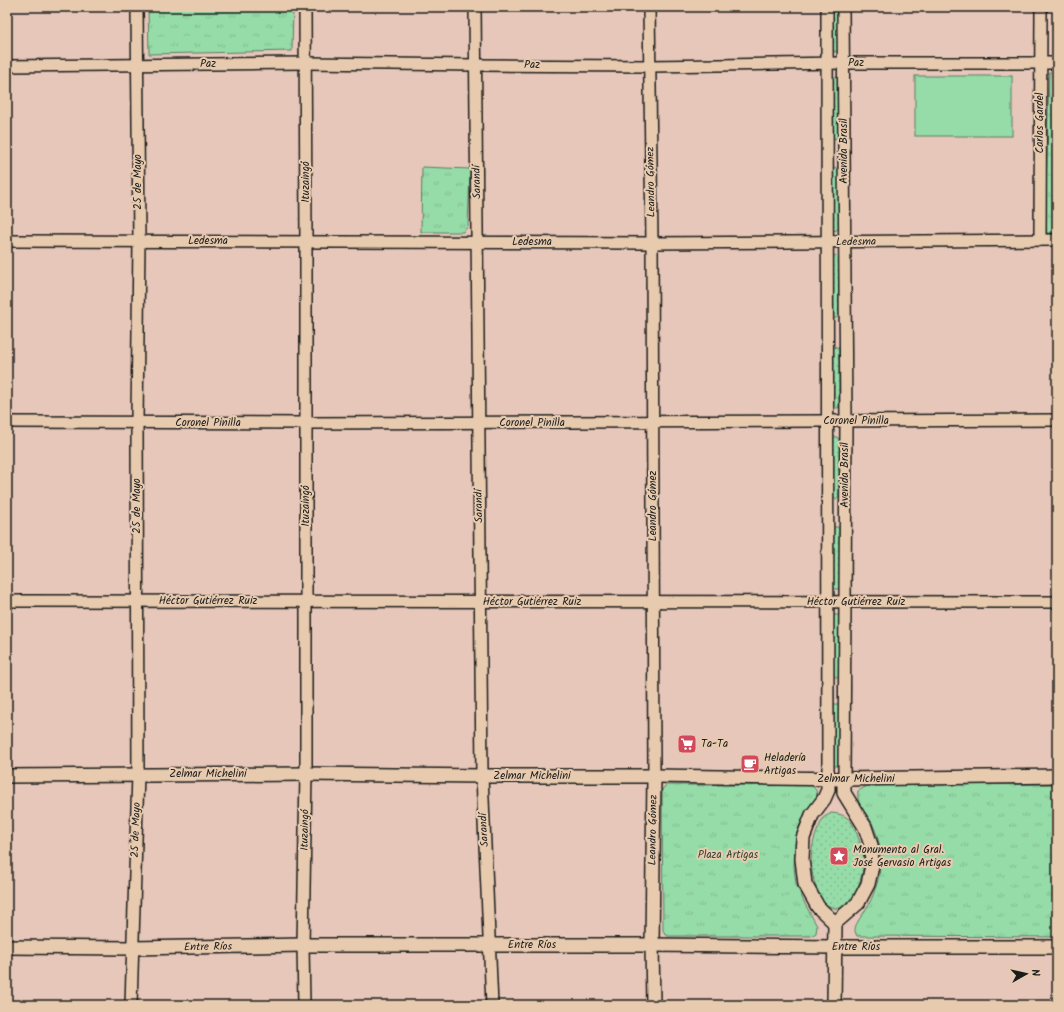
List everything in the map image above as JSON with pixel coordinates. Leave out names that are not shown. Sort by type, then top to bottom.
[{"type":"street","name":"25 de Mayo","points":[[131,1005],[138,774],[138,7]]},
{"type":"street","name":"Ituzaingó","points":[[304,1005],[306,774],[305,7]]},
{"type":"street","name":"Sarandí","points":[[475,7],[482,776],[492,1005]]},
{"type":"street","name":"Leandro Gómez","points":[[649,7],[652,243],[654,776],[652,945],[653,1005]]},
{"type":"street","name":"Avenida Brasil","points":[[827,7],[828,790],[824,799],[812,815],[803,838],[802,859],[805,884],[818,907],[835,923],[858,903],[868,884],[872,866],[871,845],[865,827],[844,792],[846,421],[843,7]]},
{"type":"street","name":"Carlos Gardel","points":[[1040,7],[1040,240]]},
{"type":"street","name":"Paz","points":[[7,66],[306,63],[650,66],[844,63],[1057,63]]},
{"type":"street","name":"Ledesma","points":[[7,241],[652,243],[1057,240]]},
{"type":"street","name":"Coronel Pinilla","points":[[7,422],[478,423],[1057,420]]},
{"type":"street","name":"Héctor Gutiérrez Ruiz","points":[[7,601],[1057,602]]},
{"type":"street","name":"Zelmar Michelini","points":[[7,776],[306,774],[654,776],[828,779],[1057,776]]},
{"type":"street","points":[[834,1005],[835,923]]},
{"type":"street","name":"Entre Ríos","points":[[7,947],[132,948],[652,945],[1057,947]]},
{"type":"green space","points":[[148,7],[293,7],[292,51],[149,54]]},
{"type":"green space","points":[[832,7],[839,7],[839,50],[835,52],[832,49]]},
{"type":"green space","points":[[1049,72],[1057,72],[1057,233],[1045,233]]},
{"type":"green space","points":[[915,76],[1012,76],[1012,136],[915,136]]},
{"type":"green space","points":[[833,77],[837,77],[838,79],[839,137],[835,139],[832,137]]},
{"type":"green space","points":[[422,167],[470,169],[468,226],[463,232],[421,232]]},
{"type":"green space","points":[[835,167],[839,170],[839,228],[835,231],[832,228],[832,170]]},
{"type":"green space","points":[[836,255],[839,258],[839,316],[834,318],[832,316],[832,258]]},
{"type":"green space","points":[[834,347],[839,348],[838,408],[834,408],[832,406],[832,349]]},
{"type":"green space","points":[[834,437],[839,439],[839,497],[837,499],[832,497],[832,439]]},
{"type":"green space","points":[[834,527],[838,527],[839,529],[840,588],[838,589],[834,589],[833,587]]},
{"type":"green space","points":[[834,615],[838,615],[840,617],[840,675],[838,677],[833,675]]},
{"type":"green space","points":[[834,704],[838,704],[840,706],[840,764],[838,766],[833,764]]},
{"type":"green space","points":[[1057,784],[1057,937],[857,936],[855,927],[869,904],[877,884],[880,860],[880,847],[876,833],[870,819],[858,801],[858,791],[869,785]]},
{"type":"green space","name":"Plaza Artigas","points":[[667,785],[811,785],[816,790],[817,797],[805,814],[798,829],[795,844],[794,867],[796,884],[817,926],[816,933],[811,936],[668,936],[665,934],[663,930],[662,790]]},
{"type":"green space","points":[[831,813],[845,816],[851,821],[862,848],[864,858],[862,875],[856,891],[852,899],[841,908],[834,908],[823,902],[815,884],[811,860],[815,837],[823,818]]},
{"type":"place","name":"Ta-Ta","points":[[687,744]]},
{"type":"place","name":"Heladería Artigas","points":[[750,764]]},
{"type":"place","name":"Monumento al Gral. José Gervasio Artigas","points":[[839,856]]}]
